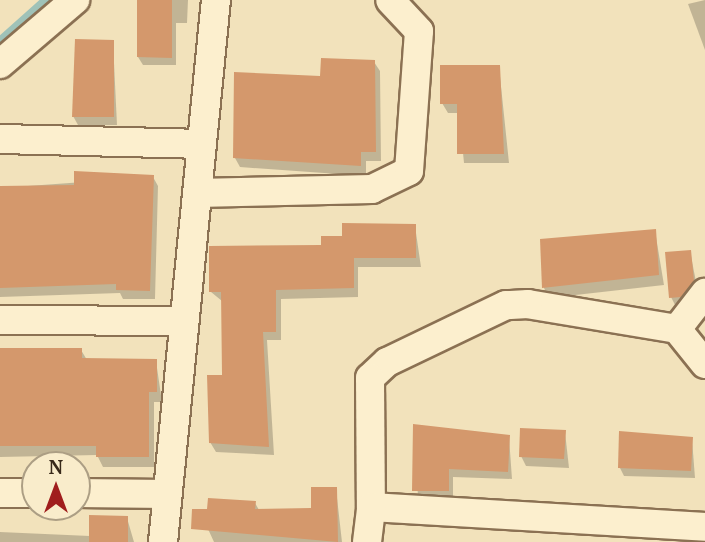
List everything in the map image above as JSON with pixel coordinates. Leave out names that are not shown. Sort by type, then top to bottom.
[{"type":"street","points":[[0,64],[75,0]]},
{"type":"street","points":[[163,542],[216,0]]},
{"type":"street","points":[[197,192],[372,189],[409,171],[419,31],[390,0]]},
{"type":"street","points":[[0,139],[202,144]]},
{"type":"street","points":[[677,329],[705,293]]},
{"type":"street","points":[[367,542],[370,507],[370,378],[387,362],[506,305],[677,329],[705,364]]},
{"type":"street","points":[[0,320],[184,321]]},
{"type":"street","points":[[0,492],[21,493]]},
{"type":"street","points":[[91,493],[167,494]]},
{"type":"street","points":[[370,507],[565,530],[705,527]]},
{"type":"building","points":[[137,0],[172,0],[172,58],[137,57]]},
{"type":"building","points":[[75,39],[114,40],[114,117],[72,117]]},
{"type":"building","points":[[321,58],[375,60],[376,152],[361,152],[361,166],[233,158],[234,72],[320,76]]},
{"type":"building","points":[[440,65],[500,65],[504,154],[457,154],[457,104],[440,104]]},
{"type":"building","points":[[74,171],[154,175],[150,291],[116,290],[116,284],[0,288],[0,186],[74,185]]},
{"type":"building","points":[[342,223],[416,224],[416,258],[354,258],[354,288],[276,290],[276,332],[263,332],[269,447],[209,443],[207,375],[222,375],[221,292],[209,292],[209,246],[321,245],[321,236],[342,236]]},
{"type":"building","points":[[656,229],[659,275],[542,288],[540,239]]},
{"type":"building","points":[[691,250],[694,281],[681,297],[669,298],[665,252]]},
{"type":"building","points":[[0,348],[82,348],[82,358],[157,359],[157,392],[149,392],[149,457],[96,457],[96,446],[0,446]]},
{"type":"building","points":[[413,424],[510,435],[508,472],[449,469],[449,491],[412,491]]},
{"type":"building","points":[[520,428],[566,430],[564,459],[519,457]]},
{"type":"building","points":[[619,431],[693,437],[691,471],[618,468]]},
{"type":"building","points":[[311,487],[337,487],[338,542],[191,529],[192,509],[207,509],[208,498],[256,501],[255,509],[311,508]]},
{"type":"building","points":[[91,515],[128,516],[128,542],[89,542]]},
{"type":"waterway","points":[[0,42],[47,0]]}]
